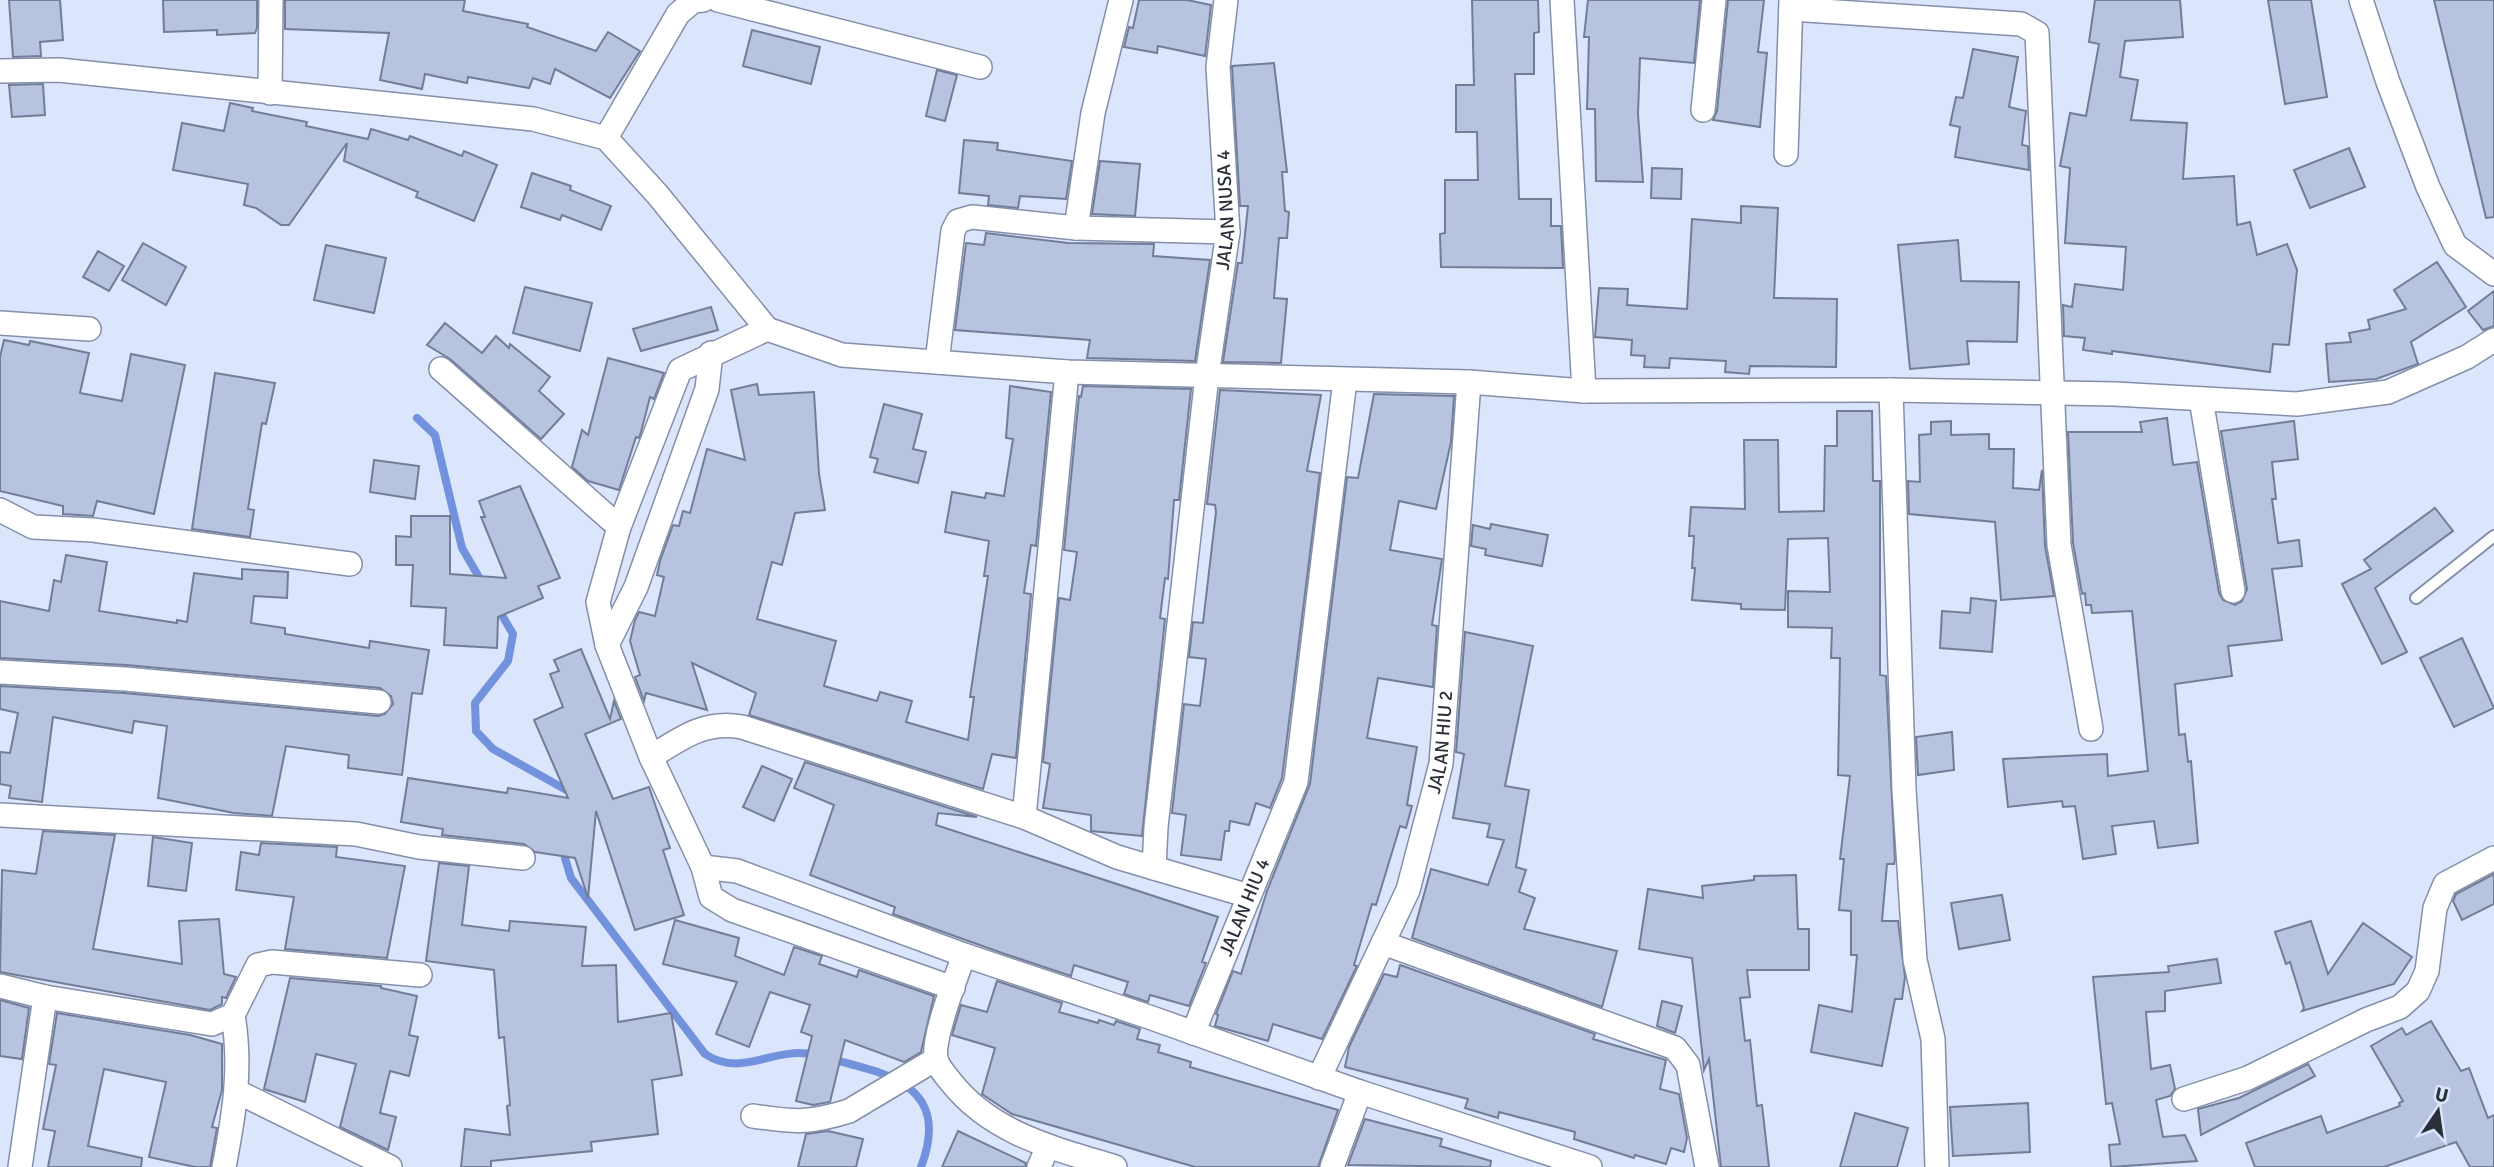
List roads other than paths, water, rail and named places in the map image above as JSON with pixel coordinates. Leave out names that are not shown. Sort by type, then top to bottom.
[{"type":"street","points":[[270,93],[271,0]]},
{"type":"street","points":[[606,138],[678,14],[693,1],[703,0]]},
{"type":"street","points":[[718,0],[980,67]]},
{"type":"street","points":[[1076,228],[1093,113],[1121,0]]},
{"type":"street","name":"JALAN NUSA 4","points":[[1154,868],[1156,827],[1208,376],[1228,232],[1218,67],[1226,0]]},
{"type":"street","points":[[1562,0],[1584,391]]},
{"type":"street","points":[[1703,110],[1714,0]]},
{"type":"street","points":[[2361,0],[2401,117],[2455,245],[2494,274]]},
{"type":"street","points":[[1786,154],[1791,5],[2021,24],[2037,33],[2059,545],[2091,729]]},
{"type":"street","points":[[0,71],[59,70],[533,119],[606,138],[657,194],[767,329],[842,355],[1067,372],[1469,382],[1584,391],[1891,390],[2051,393],[2297,404],[2388,392],[2468,357],[2494,340]]},
{"type":"street","points":[[937,362],[953,231],[958,221],[972,217],[1076,228],[1228,232]]},
{"type":"street","points":[[0,323],[89,329]]},
{"type":"street","points":[[767,329],[711,353],[680,370],[619,527],[598,602],[607,645],[651,757],[703,867],[711,897],[732,910],[953,988]]},
{"type":"street","points":[[607,645],[636,587],[702,402],[711,353]]},
{"type":"street","points":[[441,369],[619,527]]},
{"type":"street","points":[[1024,817],[1067,372]]},
{"type":"street","name":"JALAN HIU 4","points":[[1193,1033],[1296,782],[1345,380]]},
{"type":"street","name":"JALAN HIU 2","points":[[1320,1078],[1408,890],[1441,764],[1469,382]]},
{"type":"street","points":[[1891,390],[1904,790],[1915,960],[1933,1039],[1937,1167]]},
{"type":"street","points":[[2202,399],[2233,592]]},
{"type":"street","points":[[0,510],[33,527],[93,530],[350,564]]},
{"type":"street","points":[[0,672],[125,679],[379,702]]},
{"type":"street","points":[[651,757],[693,731],[723,723],[1024,817],[1117,857],[1249,896]]},
{"type":"street","points":[[0,815],[356,834],[419,847],[523,858]]},
{"type":"street","points":[[2184,1099],[2248,1078],[2367,1020],[2400,1007],[2418,991],[2427,971],[2435,908],[2445,884],[2494,858]]},
{"type":"street","points":[[703,867],[737,871],[964,956],[1360,1092],[1590,1167]]},
{"type":"street","points":[[1383,943],[1675,1048],[1688,1065],[1707,1167]]},
{"type":"street","points":[[753,1116],[806,1123],[849,1111],[928,1064],[964,956]]},
{"type":"street","points":[[224,1167],[238,1092],[239,1048],[233,1016],[258,965],[272,962],[420,975]]},
{"type":"street","points":[[0,986],[45,997],[212,1024],[233,1016]]},
{"type":"street","points":[[20,1167],[45,997]]},
{"type":"street","points":[[928,1064],[970,1104],[1043,1156],[1115,1167]]},
{"type":"street","points":[[238,1092],[390,1167]]},
{"type":"street","points":[[1332,1167],[1360,1092]]},
{"type":"lane","points":[[2416,598],[2494,536]]},
{"type":"waterway","points":[[417,418],[435,435],[462,548],[483,584]]},
{"type":"waterway","points":[[497,607],[513,634],[508,661],[475,703],[476,731],[493,749],[570,792]]},
{"type":"waterway","points":[[566,846],[565,858],[571,878],[705,1054],[719,1061],[732,1063],[746,1063],[786,1054],[815,1055]]},
{"type":"waterway","points":[[831,1059],[894,1079],[910,1089],[922,1102],[928,1119],[928,1140],[921,1167]]}]
